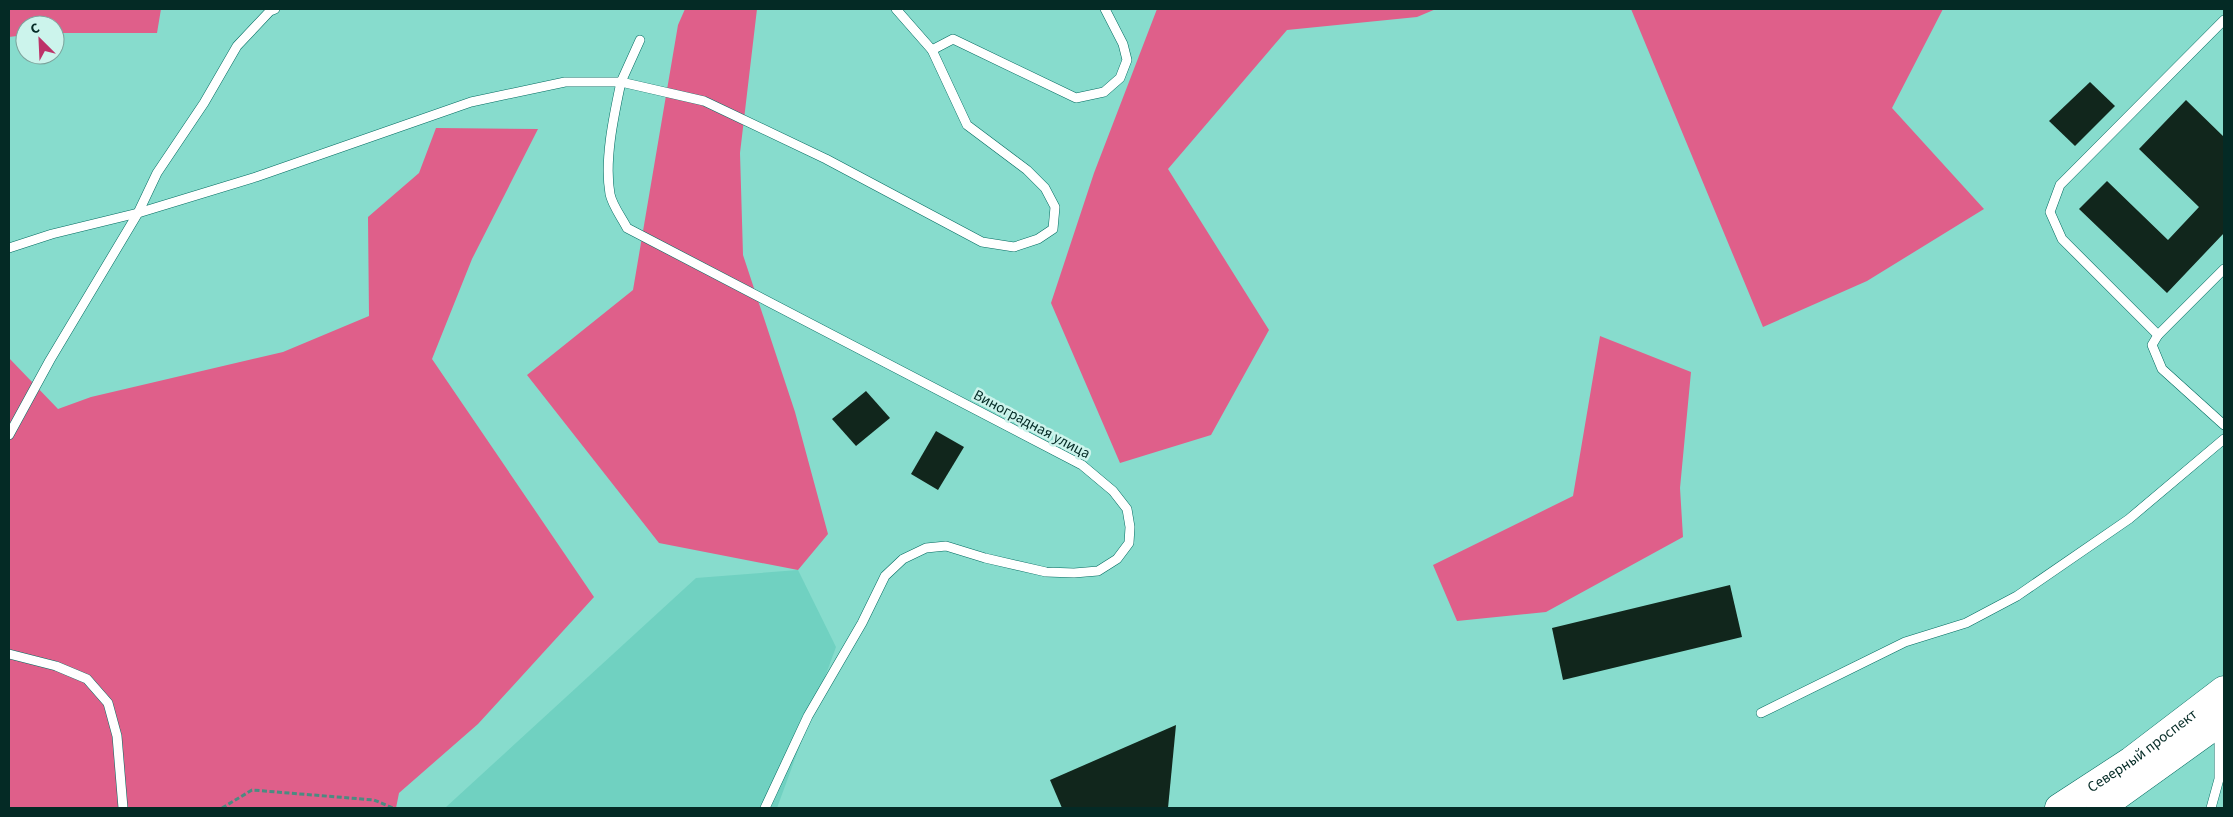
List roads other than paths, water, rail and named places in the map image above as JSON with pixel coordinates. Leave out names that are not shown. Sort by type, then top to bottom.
[{"type":"main road","name":"Северный проспект","points":[[2059,808],[2131,761],[2224,690]]},
{"type":"main road","name":"Северный проспект","points":[[2100,808],[2222,721]]},
{"type":"lane","points":[[9,435],[50,360],[138,213],[157,173],[204,103],[236,46],[271,9]]},
{"type":"lane","points":[[9,248],[52,234],[138,213],[256,177],[471,102],[565,82],[621,82],[704,101],[826,159],[982,242],[1014,247],[1038,239],[1053,229],[1055,207],[1045,188],[1027,170],[967,125],[932,50],[896,9]]},
{"type":"lane","points":[[932,50],[953,39],[1076,98],[1104,92],[1120,78],[1127,60],[1124,44],[1105,9]]},
{"type":"lane","points":[[2158,335],[2062,239],[2050,212],[2060,185],[2224,20]]},
{"type":"lane","name":"Виноградная улица","points":[[640,40],[621,82],[614,117],[610,168],[610,195],[628,228],[1082,465],[1114,491],[1127,509],[1130,527],[1129,543],[1117,559],[1098,571],[1046,572],[985,558],[946,546],[926,548],[904,559],[885,576],[862,623],[808,716],[765,808]]},
{"type":"lane","points":[[2224,269],[2158,335],[2152,346],[2162,370],[2224,425]]},
{"type":"lane","points":[[1761,713],[1905,642],[1966,623],[2017,596],[2129,519],[2224,439]]},
{"type":"lane","points":[[9,654],[56,666],[87,679],[108,703],[117,736],[123,808]]},
{"type":"lane","points":[[2211,808],[2219,779],[2222,721]]}]
